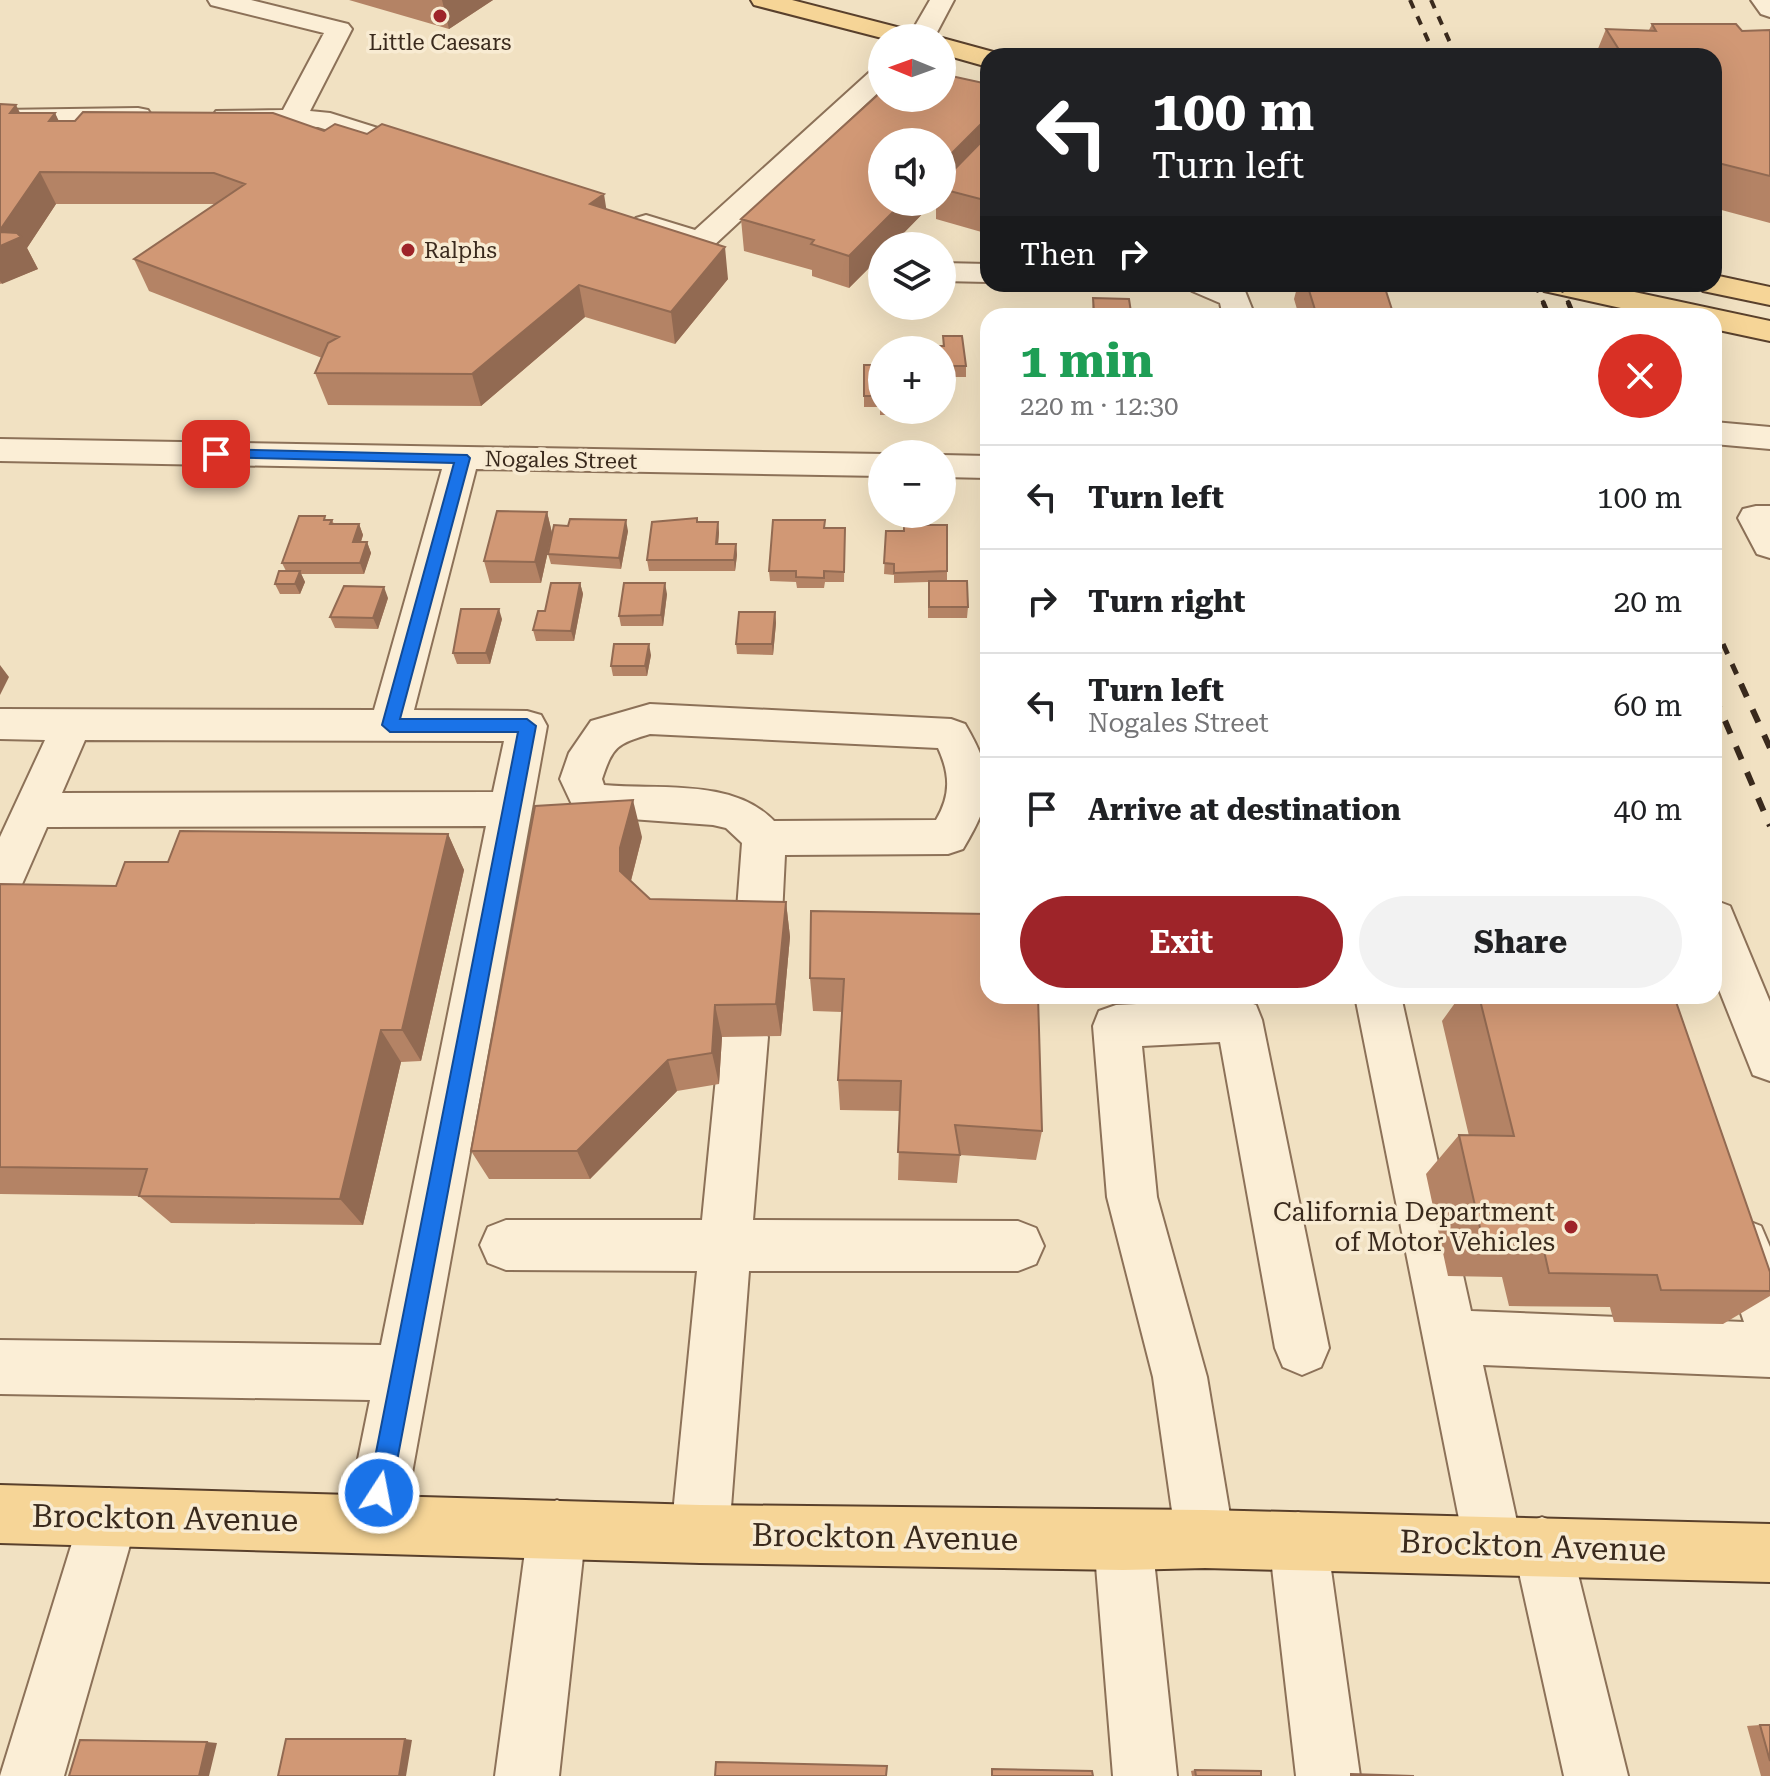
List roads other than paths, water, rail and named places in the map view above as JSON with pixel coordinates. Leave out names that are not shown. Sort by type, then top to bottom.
[{"type":"main road","points":[[763,0],[868,27]]},
{"type":"main road","points":[[956,50],[980,57]]},
{"type":"main road","points":[[1722,286],[1770,296]]},
{"type":"main road","points":[[1591,292],[1664,308]]},
{"type":"main road","points":[[1722,321],[1770,331]]},
{"type":"main road","name":"Brockton Avenue","points":[[0,1514],[700,1534],[1123,1541],[1205,1539],[1770,1553]]},
{"type":"street","points":[[246,5],[295,0]]},
{"type":"street","points":[[929,24],[942,0]]},
{"type":"street","points":[[1763,0],[1770,9]]},
{"type":"street","points":[[246,5],[339,29],[293,117]]},
{"type":"street","points":[[616,214],[700,242],[868,88]]},
{"type":"street","points":[[0,118],[166,116]]},
{"type":"street","points":[[196,116],[293,117],[334,123],[454,162]]},
{"type":"street","points":[[956,272],[980,273]]},
{"type":"street","points":[[1221,292],[1234,298],[1237,308]]},
{"type":"street","points":[[1722,434],[1770,438]]},
{"type":"street","name":"Nogales Street","points":[[0,450],[868,465]]},
{"type":"street","points":[[390,725],[462,458]]},
{"type":"street","points":[[956,466],[980,467]]},
{"type":"street","points":[[650,719],[927,731],[951,735],[967,762],[968,805],[948,837],[764,838],[739,815],[672,806],[617,805],[590,799],[581,779],[590,753],[605,732],[650,719]]},
{"type":"street","points":[[0,724],[527,726],[374,1523]]},
{"type":"street","points":[[0,885],[72,724]]},
{"type":"street","points":[[33,810],[511,809]]},
{"type":"street","points":[[758,936],[764,838]]},
{"type":"street","points":[[1722,939],[1770,1060]]},
{"type":"street","points":[[1379,1004],[1450,1337],[1596,1776]]},
{"type":"street","points":[[1205,1539],[1180,1377],[1132,1197],[1116,1026],[1239,1020],[1302,1348]]},
{"type":"street","points":[[700,1534],[744,1037]]},
{"type":"street","points":[[1729,1203],[1770,1321]]},
{"type":"street","points":[[506,1245],[1018,1246]]},
{"type":"street","points":[[1450,1337],[1770,1350]]},
{"type":"street","points":[[0,1367],[403,1373]]},
{"type":"street","points":[[32,1776],[109,1517]]},
{"type":"street","points":[[527,1776],[557,1529]]},
{"type":"street","points":[[1123,1541],[1145,1776]]},
{"type":"street","points":[[1298,1541],[1328,1776]]},
{"type":"railway","points":[[1410,0],[1431,48]]},
{"type":"railway","points":[[1431,0],[1452,48]]},
{"type":"railway","points":[[1539,292],[1544,304]]},
{"type":"railway","points":[[1564,292],[1569,304]]},
{"type":"railway","points":[[1543,302],[1546,308]]},
{"type":"railway","points":[[1568,302],[1571,308]]},
{"type":"railway","points":[[1722,642],[1742,686]]},
{"type":"railway","points":[[1741,684],[1770,748]]},
{"type":"railway","points":[[1722,714],[1770,826]]},
{"type":"place","name":"Little Caesars","points":[[440,16]]},
{"type":"place","name":"Ralphs","points":[[408,250]]},
{"type":"place","name":"California Department of Motor Vehicles","points":[[1571,1227]]}]
